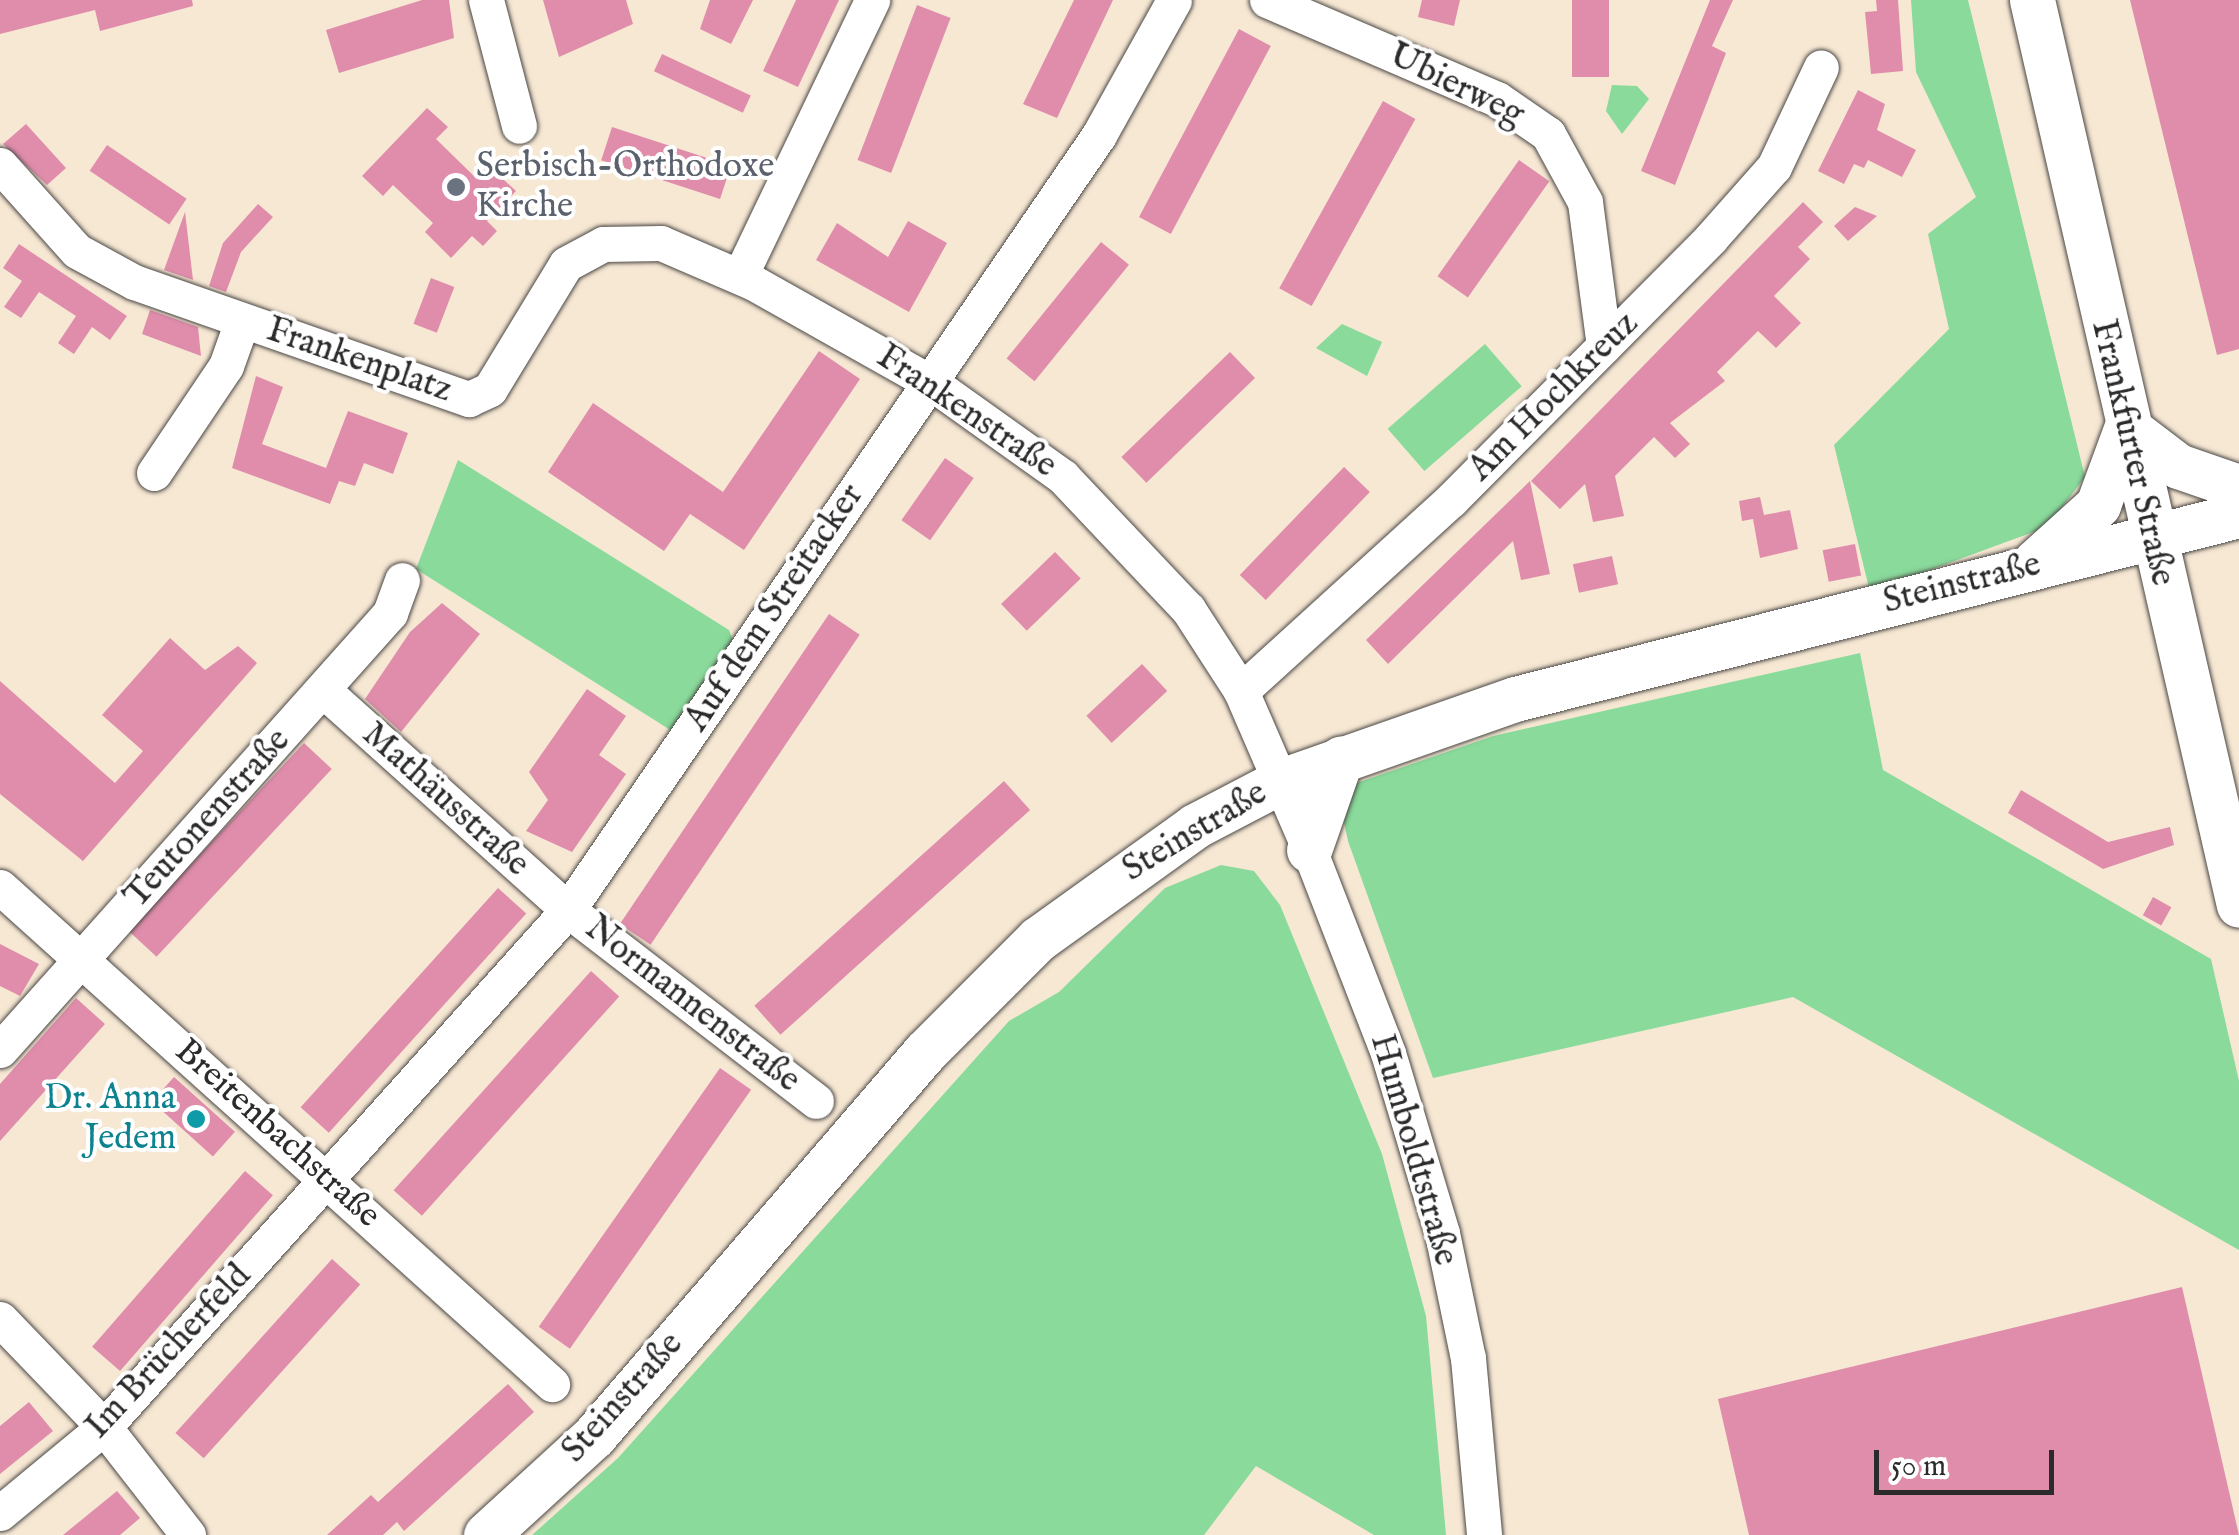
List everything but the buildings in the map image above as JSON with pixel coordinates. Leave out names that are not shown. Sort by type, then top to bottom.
[{"type":"main road","name":"Frankfurter Straße","points":[[2032,0],[2151,538],[2239,905]]},
{"type":"main road","points":[[2029,567],[2098,505],[2126,427],[2178,466],[2239,487]]},
{"type":"main road","name":"Steinstraße","points":[[486,1535],[594,1436],[925,1052],[1038,939],[1182,834],[1281,781],[1516,700],[2239,515]]},
{"type":"main road","points":[[1309,850],[1342,758]]},
{"type":"street","points":[[486,0],[519,126]]},
{"type":"street","points":[[740,276],[872,0]]},
{"type":"street","name":"Auf dem Streitacker","points":[[328,1180],[568,910],[1098,135],[1174,0]]},
{"type":"street","name":"Ubierweg","points":[[1267,0],[1497,98],[1548,134],[1585,202],[1604,346]]},
{"type":"street","name":"Am Hochkreuz","points":[[1242,691],[1604,346],[1774,167],[1821,67]]},
{"type":"street","name":"Frankenplatz","points":[[0,165],[76,251],[242,321],[469,399],[490,388],[538,297]]},
{"type":"street","name":"Frankenstraße","points":[[538,297],[566,264],[624,241],[660,243],[740,276],[930,382],[1064,477],[1122,532],[1242,691],[1281,781]]},
{"type":"street","name":"Frankenplatz","points":[[154,472],[226,366],[242,321]]},
{"type":"street","name":"Teutonenstraße","points":[[0,1050],[390,612],[402,580]]},
{"type":"street","name":"Mathäusstraße","points":[[322,690],[568,910]]},
{"type":"street","name":"Humboldtstraße","points":[[1281,781],[1388,1053],[1442,1233],[1468,1358],[1484,1535]]},
{"type":"street","name":"Breitenbachstraße","points":[[0,887],[552,1384]]},
{"type":"street","name":"Normannenstraße","points":[[568,910],[816,1101]]},
{"type":"street","name":"Im Brücherfeld","points":[[0,1513],[104,1427],[328,1180]]},
{"type":"street","points":[[0,1319],[104,1427],[188,1535]]},
{"type":"green space","points":[[1911,0],[1968,0],[2085,477],[2047,527],[1870,592],[1834,445],[1949,329],[1928,234],[1976,197],[1916,72]]},
{"type":"green space","points":[[1612,85],[1637,86],[1649,99],[1622,134],[1606,111]]},
{"type":"green space","points":[[1342,324],[1382,342],[1367,376],[1316,348]]},
{"type":"green space","points":[[1485,344],[1522,386],[1424,471],[1388,429]]},
{"type":"green space","points":[[458,460],[729,630],[735,645],[675,733],[416,569]]},
{"type":"green space","points":[[1860,653],[1883,770],[2211,959],[2239,1081],[2239,1250],[1793,997],[1433,1078],[1348,841],[1340,804],[1348,786],[1493,736]]},
{"type":"green space","points":[[1221,865],[1254,871],[1280,905],[1382,1154],[1426,1316],[1446,1535],[1374,1535],[1256,1466],[1204,1535],[532,1535],[618,1458],[1009,1021],[1059,992],[1165,888]]},
{"type":"place","name":"Serbisch-Orthodoxe Kirche","points":[[456,187]]},
{"type":"place","name":"Dr. Anna Jedem","points":[[196,1119]]}]
